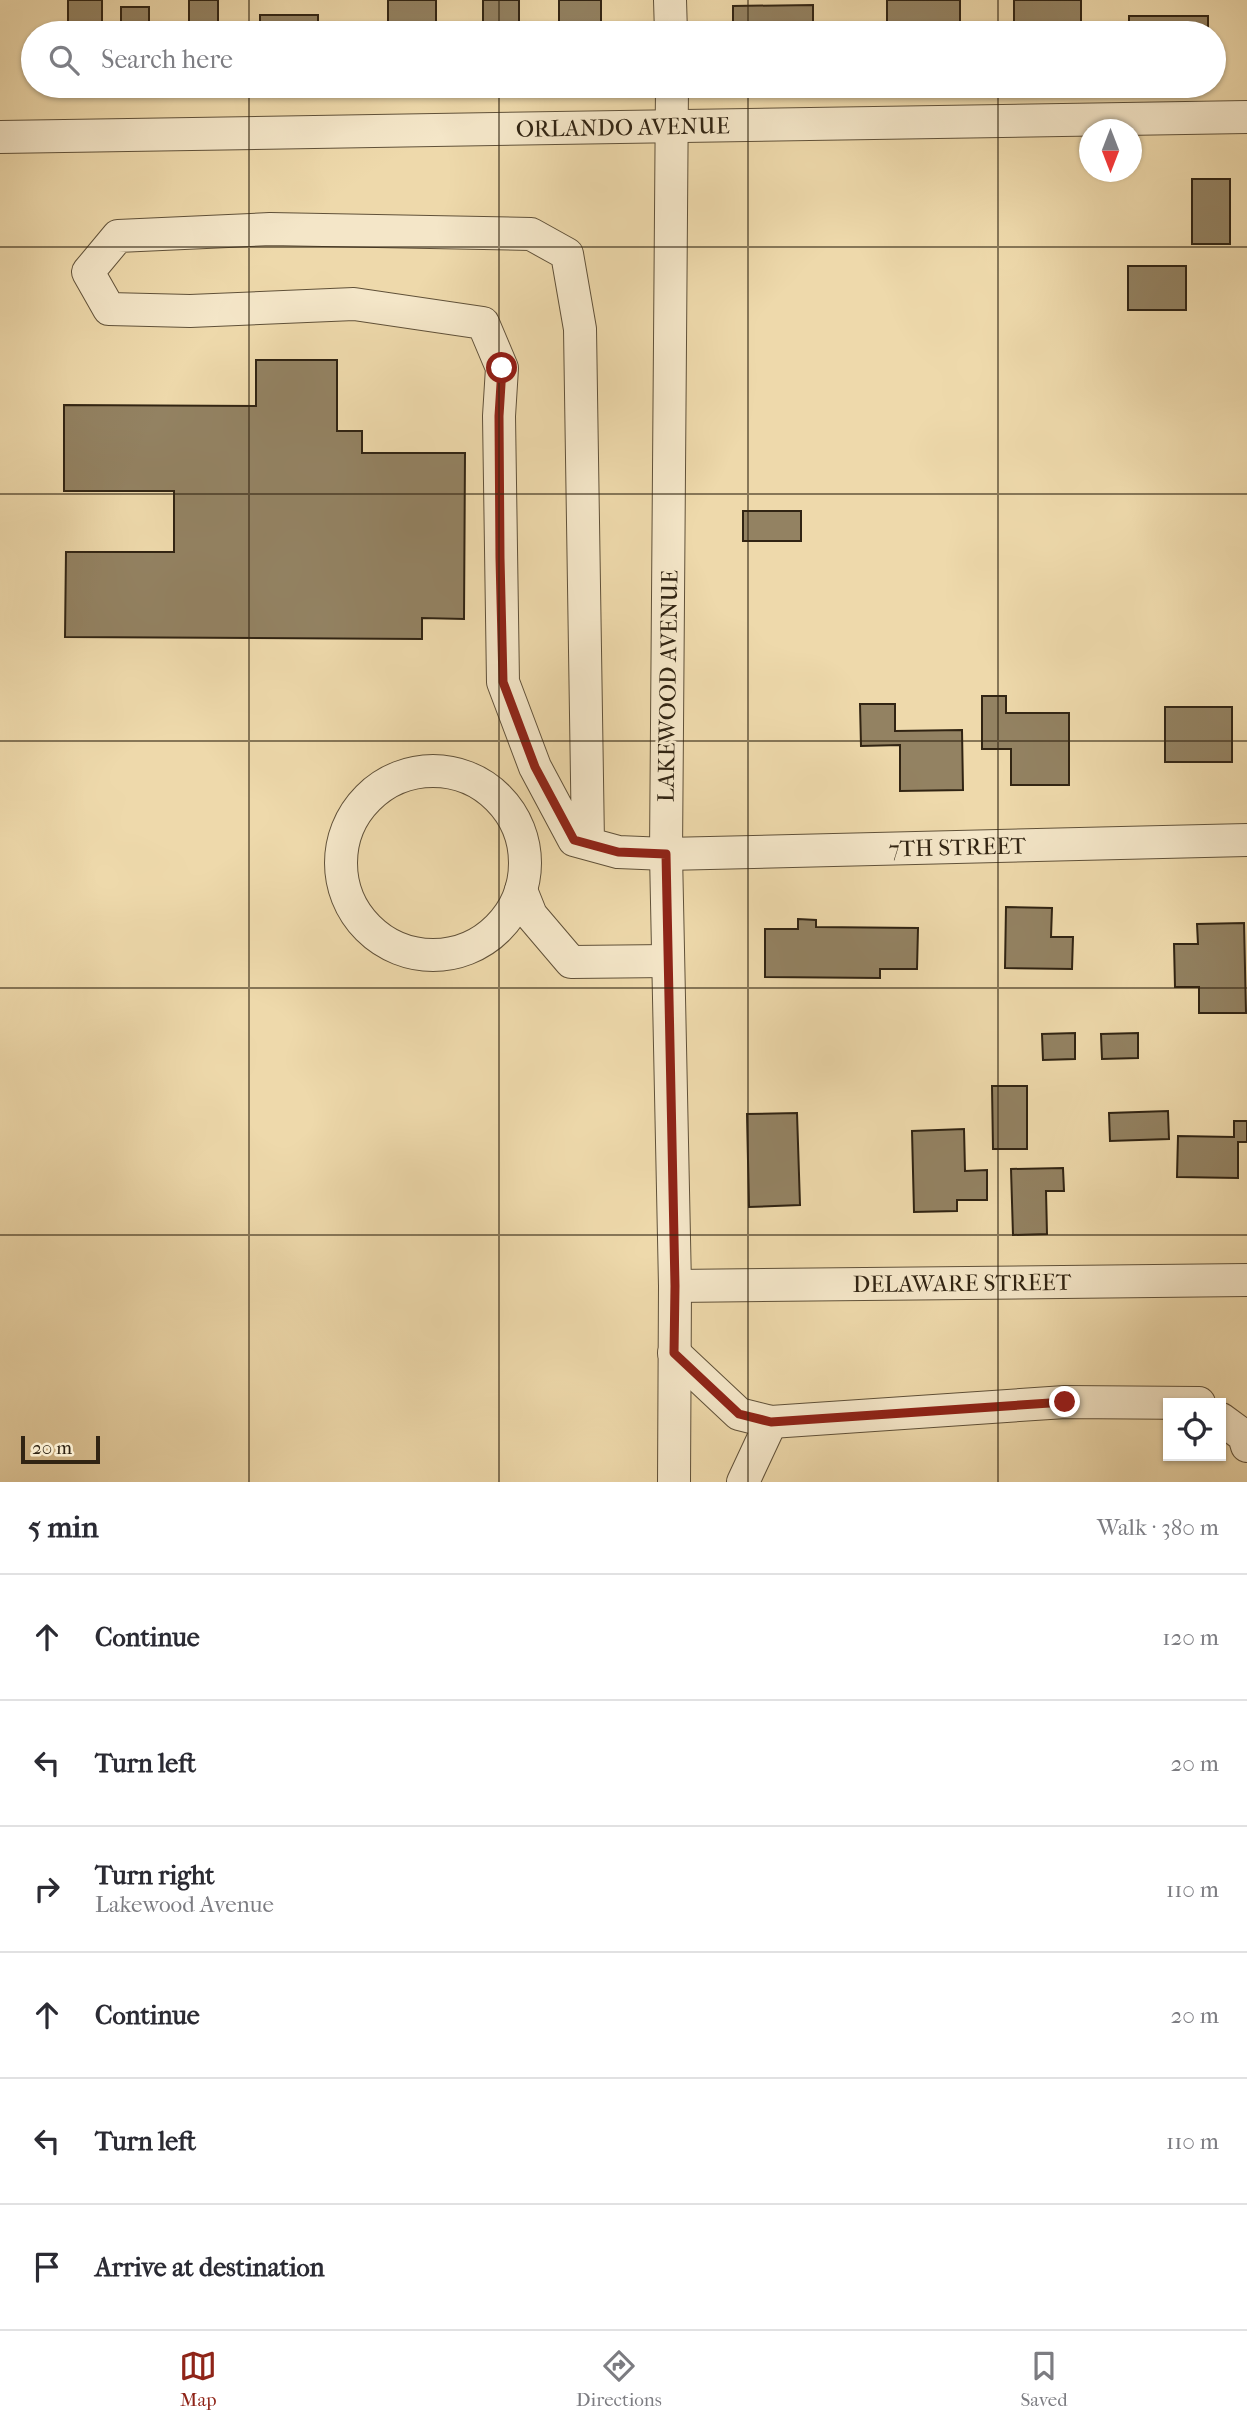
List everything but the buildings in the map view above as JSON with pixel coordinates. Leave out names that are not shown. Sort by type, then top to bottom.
[{"type":"street","points":[[670,0],[671,21]]},
{"type":"street","name":"LAKEWOOD AVENUE","points":[[672,98],[666,854],[675,1286],[674,1482]]},
{"type":"street","name":"ORLANDO AVENUE","points":[[0,137],[1247,117]]},
{"type":"street","points":[[270,229],[531,234],[568,254],[580,329],[588,843],[574,840],[535,767],[503,682],[499,442],[502,368],[483,323],[354,304],[190,311],[109,309],[88,272],[118,236],[270,229]]},
{"type":"street","points":[[521,890],[505,917],[482,937],[454,951],[428,957],[398,950],[372,933],[352,909],[342,880],[342,849],[351,820],[370,796],[396,779],[426,771],[456,773],[484,785],[507,806],[522,832],[528,862],[521,890],[531,915],[571,962],[668,961]]},
{"type":"street","name":"7TH STREET","points":[[588,843],[618,852],[666,854],[1247,840]]},
{"type":"street","name":"DELAWARE STREET","points":[[675,1286],[1247,1280]]},
{"type":"street","points":[[674,1353],[739,1414],[771,1422],[1065,1402],[1163,1403]]},
{"type":"street","points":[[743,1482],[771,1422]]},
{"type":"street","points":[[1226,1423],[1244,1436],[1247,1446]]},
{"type":"route","points":[[502,368],[499,416],[503,682],[535,767],[574,840],[618,852],[666,854],[674,1353],[739,1414],[771,1422],[1065,1402]]}]
